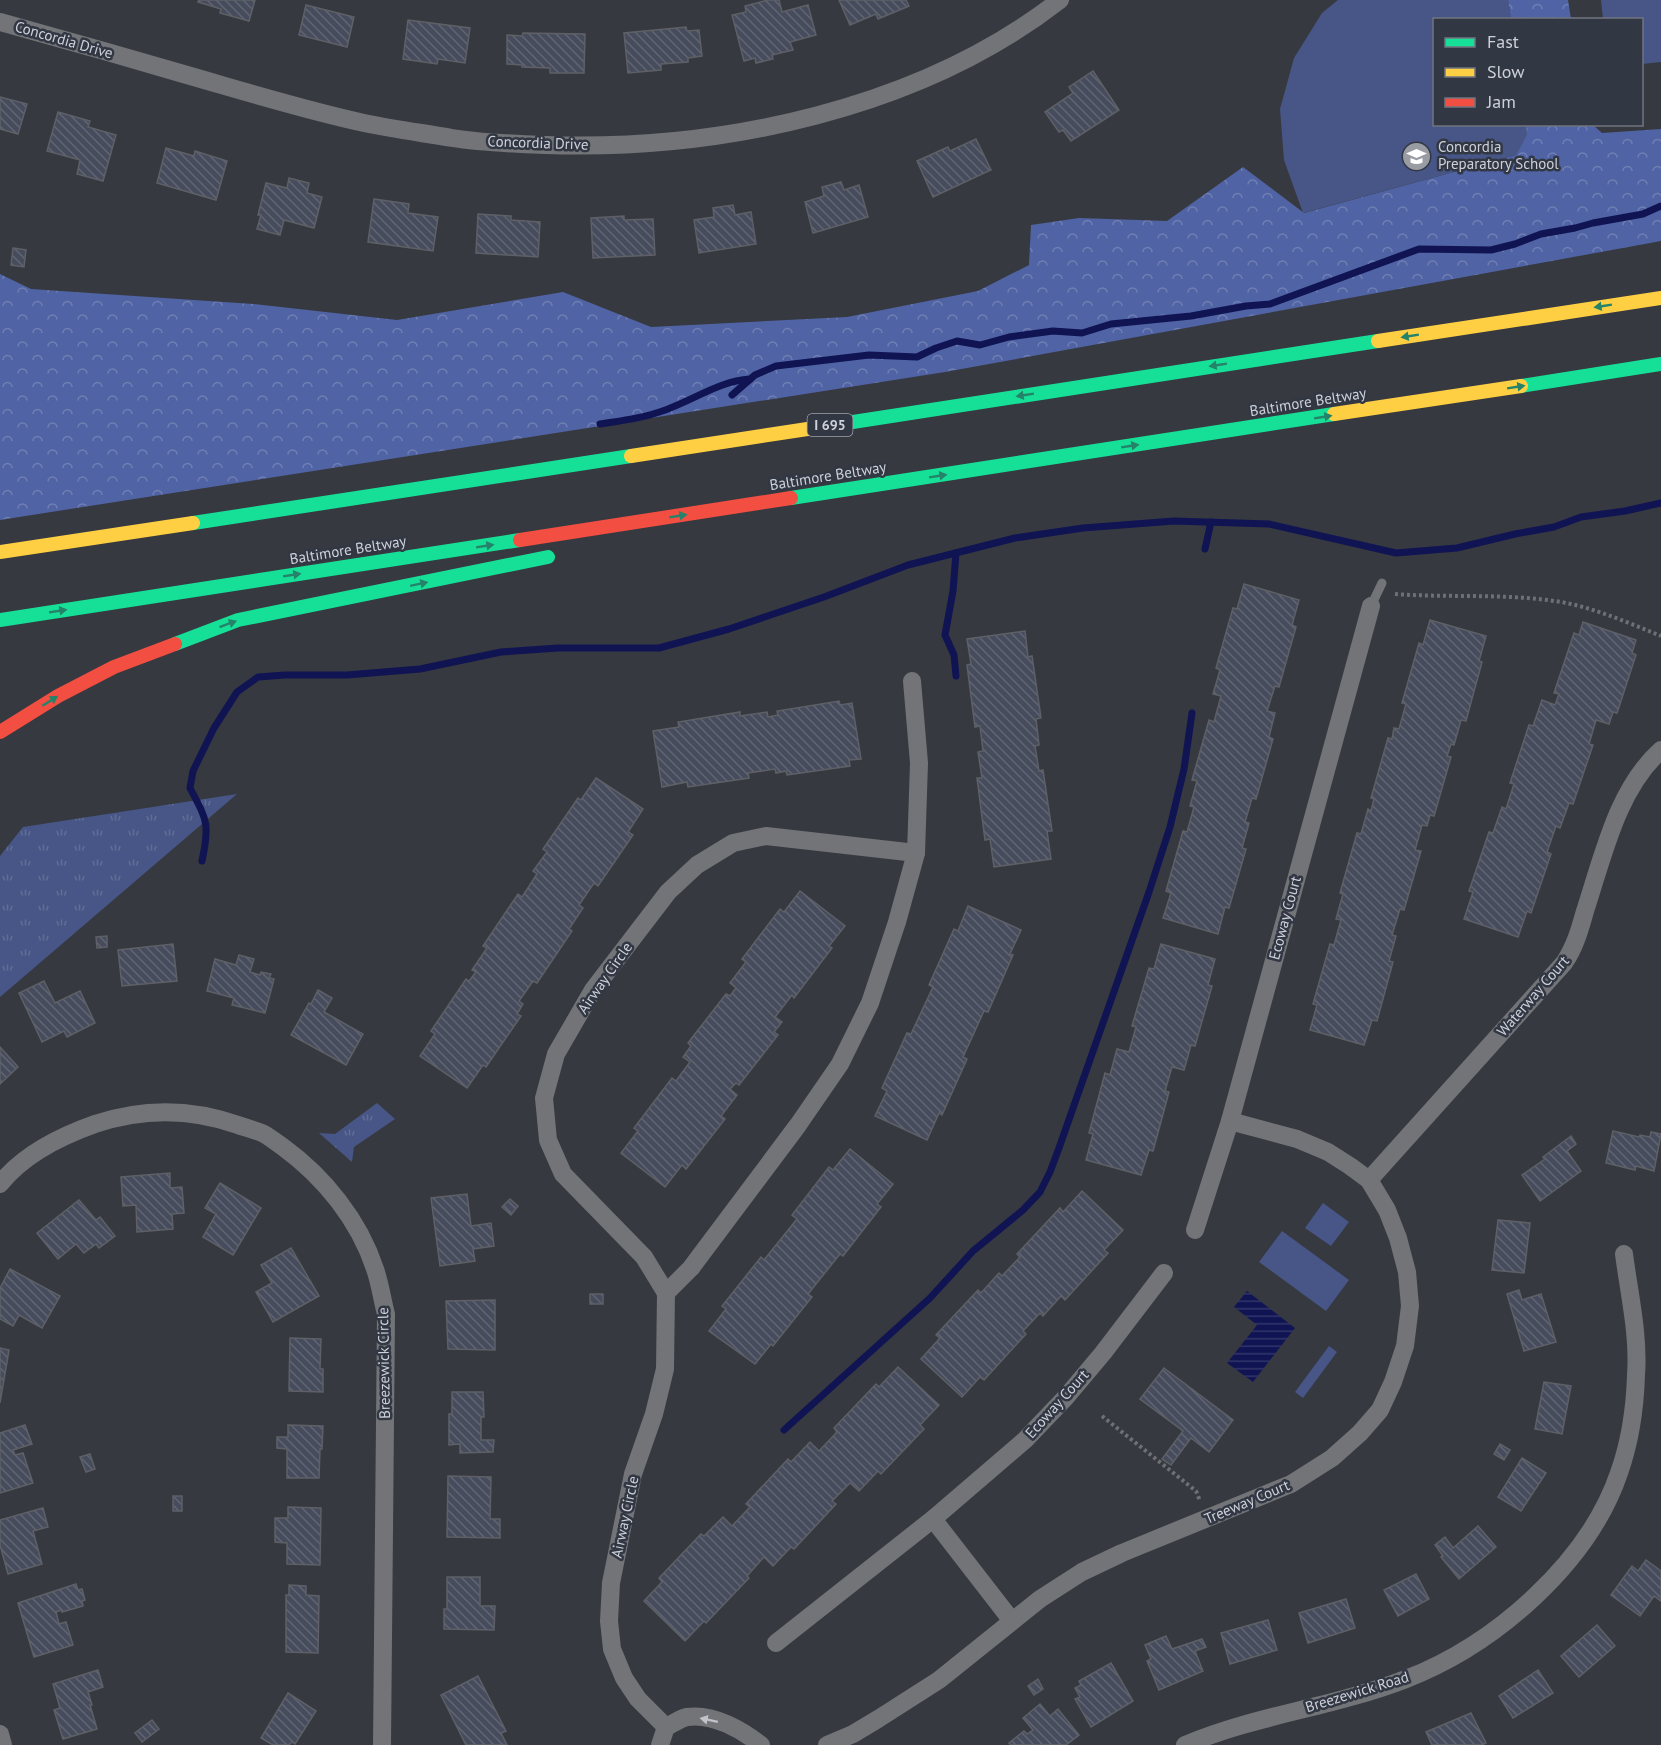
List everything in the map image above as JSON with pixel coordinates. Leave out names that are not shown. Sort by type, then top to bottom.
[{"type":"highway","name":"I 695","points":[[0,552],[1661,298]]},
{"type":"highway","name":"Baltimore Beltway","points":[[0,620],[1661,364]]},
{"type":"highway","points":[[671,530],[880,485]]},
{"type":"highway","points":[[0,732],[58,696],[114,667],[238,620],[566,553]]},
{"type":"street","name":"Concordia Drive","points":[[0,22],[288,104],[366,123],[455,139],[571,146],[632,144],[730,132],[793,122],[850,106],[901,89],[958,63],[1012,33],[1060,0]]},
{"type":"street","name":"Ecoway Court","points":[[1195,1230],[1230,1121],[1377,593]]},
{"type":"street","points":[[666,1293],[691,1268],[798,1125],[840,1064],[870,1003],[897,922],[916,853],[919,764],[912,681]]},
{"type":"street","name":"Waterway Court","points":[[1369,1180],[1559,969],[1569,955],[1626,795],[1640,772],[1661,750]]},
{"type":"street","name":"Airway Circle","points":[[666,1727],[638,1699],[624,1678],[612,1649],[609,1621],[611,1583],[633,1474],[654,1414],[665,1369],[666,1293],[644,1257],[563,1174],[548,1140],[544,1098],[556,1054],[593,990],[668,892],[697,865],[733,843],[766,836],[916,853]]},
{"type":"street","name":"Breezewick Circle","points":[[0,1184],[36,1152],[74,1131],[118,1116],[169,1111],[218,1118],[264,1134],[300,1160],[333,1192],[358,1231],[375,1269],[386,1314],[382,1745]]},
{"type":"street","name":"Treeway Court","points":[[827,1745],[853,1734],[939,1680],[1040,1599],[1082,1572],[1122,1553],[1290,1484],[1332,1458],[1360,1433],[1380,1410],[1393,1382],[1405,1346],[1410,1306],[1407,1272],[1398,1238],[1387,1210],[1369,1180],[1328,1152],[1297,1139],[1230,1121]]},
{"type":"street","name":"Breezewick Road","points":[[1185,1745],[1209,1734],[1364,1693],[1407,1678],[1476,1643],[1538,1594],[1564,1566],[1606,1506],[1629,1441],[1636,1373],[1635,1341],[1624,1254]]},
{"type":"street","name":"Ecoway Court","points":[[776,1643],[933,1519],[1025,1440],[1066,1397],[1103,1353],[1164,1273]]},
{"type":"street","points":[[933,1519],[1012,1621]]},
{"type":"street","points":[[660,1745],[666,1727],[686,1717],[707,1718],[740,1731],[761,1745]]},
{"type":"street","points":[[0,1734],[3,1745]]},
{"type":"path","points":[[1377,593],[1413,596],[1510,597],[1558,602],[1581,606],[1661,636]]},
{"type":"path","points":[[1102,1416],[1197,1491],[1201,1502]]},
{"type":"green space","points":[[1338,0],[1508,0],[1511,18],[1433,18],[1433,126],[1526,126],[1528,135],[1516,155],[1303,213],[1284,160],[1280,109],[1294,58],[1322,13]]},
{"type":"green space","points":[[1508,0],[1568,0],[1571,18],[1511,18]]},
{"type":"green space","points":[[1601,0],[1661,0],[1661,62],[1643,64],[1643,18],[1603,18]]},
{"type":"green space","points":[[1526,126],[1594,126],[1602,133],[1661,129],[1661,241],[945,372],[0,520],[0,274],[31,289],[253,304],[397,320],[563,292],[651,327],[847,317],[978,291],[1029,265],[1031,225],[1079,218],[1167,221],[1243,167],[1304,213],[1516,155],[1527,135]]},
{"type":"green space","points":[[237,794],[0,997],[0,856],[23,827]]},
{"type":"green space","points":[[377,1103],[395,1119],[354,1147],[352,1162],[319,1133],[335,1134]]},
{"type":"green space","points":[[1323,1203],[1349,1222],[1331,1246],[1305,1228]]},
{"type":"green space","points":[[1282,1231],[1349,1280],[1326,1311],[1259,1262]]},
{"type":"green space","points":[[1329,1346],[1337,1352],[1303,1398],[1295,1392]]},
{"type":"shaded area","points":[[1247,1291],[1295,1328],[1253,1382],[1227,1363],[1257,1325],[1234,1307]]},
{"type":"building","points":[[199,0],[255,0],[249,21],[220,13],[221,9],[198,2]]},
{"type":"building","points":[[768,0],[779,0],[782,12],[808,5],[816,35],[790,42],[793,50],[772,55],[773,59],[756,63],[755,58],[744,61],[732,15],[746,12],[745,6]]},
{"type":"building","points":[[839,0],[906,0],[909,6],[878,19],[876,14],[850,25]]},
{"type":"building","points":[[306,5],[354,17],[347,47],[299,35]]},
{"type":"building","points":[[408,20],[470,28],[465,63],[438,59],[437,64],[403,59]]},
{"type":"building","points":[[686,27],[687,31],[699,30],[702,56],[688,58],[688,62],[661,64],[661,70],[628,73],[624,33]]},
{"type":"building","points":[[523,33],[585,34],[584,73],[550,73],[550,68],[507,64],[507,35],[522,36]]},
{"type":"building","points":[[1093,71],[1119,110],[1071,141],[1063,130],[1059,132],[1045,112],[1073,93],[1069,87]]},
{"type":"building","points":[[0,97],[27,104],[18,134],[0,129]]},
{"type":"building","points":[[58,112],[90,121],[88,127],[116,135],[103,181],[77,174],[80,160],[47,151]]},
{"type":"building","points":[[976,139],[991,170],[933,197],[917,161],[948,147],[950,151]]},
{"type":"building","points":[[166,148],[194,156],[195,151],[227,161],[216,200],[157,183]]},
{"type":"building","points":[[289,178],[309,183],[307,193],[322,197],[314,228],[284,220],[280,235],[257,229],[266,183],[287,188]]},
{"type":"building","points":[[841,182],[844,190],[859,185],[868,217],[813,233],[805,202],[824,196],[822,187]]},
{"type":"building","points":[[374,199],[409,204],[408,213],[438,217],[433,251],[368,242]]},
{"type":"building","points":[[733,205],[735,215],[751,212],[756,244],[699,253],[694,220],[714,217],[713,208]]},
{"type":"building","points":[[478,214],[511,216],[511,220],[540,222],[538,257],[476,253]]},
{"type":"building","points":[[624,216],[624,220],[653,219],[655,255],[593,258],[591,218]]},
{"type":"building","points":[[13,248],[26,250],[24,267],[11,265]]},
{"type":"building","points":[[1244,584],[1299,600],[1292,625],[1296,627],[1279,687],[1275,686],[1267,711],[1275,713],[1269,737],[1273,739],[1256,799],[1252,798],[1245,822],[1249,823],[1242,848],[1246,849],[1229,908],[1225,907],[1218,934],[1163,918],[1171,893],[1166,891],[1183,831],[1187,832],[1194,807],[1190,806],[1197,781],[1192,780],[1209,720],[1214,722],[1221,696],[1213,694],[1220,670],[1216,668],[1233,608],[1237,609]]},
{"type":"building","points":[[1430,620],[1486,636],[1479,661],[1482,662],[1466,721],[1461,720],[1454,745],[1451,744],[1447,756],[1451,757],[1434,816],[1430,815],[1427,826],[1422,825],[1415,850],[1421,851],[1404,910],[1400,909],[1392,935],[1396,936],[1389,961],[1393,962],[1377,1021],[1372,1020],[1364,1045],[1310,1030],[1317,1005],[1313,1004],[1330,944],[1334,945],[1341,920],[1336,919],[1343,894],[1340,893],[1357,833],[1361,834],[1368,809],[1371,811],[1374,799],[1371,798],[1388,738],[1392,739],[1394,728],[1399,729],[1406,704],[1402,703],[1419,643],[1423,645]]},
{"type":"building","points":[[1583,622],[1636,640],[1632,653],[1636,655],[1617,713],[1613,712],[1609,724],[1596,720],[1589,744],[1593,745],[1573,804],[1569,803],[1560,828],[1556,826],[1547,852],[1551,854],[1531,913],[1527,911],[1518,937],[1464,919],[1473,892],[1469,891],[1489,832],[1493,833],[1502,807],[1506,809],[1514,784],[1510,783],[1529,725],[1533,726],[1542,700],[1555,705],[1559,694],[1554,693],[1574,633],[1579,635]]},
{"type":"building","points":[[1025,631],[1028,657],[1032,656],[1041,718],[1036,719],[1039,745],[1035,746],[1039,771],[1043,770],[1052,831],[1047,831],[1051,859],[994,867],[990,839],[985,840],[977,778],[982,778],[978,752],[983,751],[980,726],[975,727],[967,665],[971,664],[967,639]]},
{"type":"building","points":[[839,701],[840,705],[852,703],[861,759],[849,760],[850,766],[787,775],[786,771],[776,773],[775,769],[748,773],[749,778],[688,787],[687,782],[662,787],[653,731],[679,727],[678,722],[740,712],[740,716],[767,712],[768,717],[778,715],[777,711]]},
{"type":"building","points":[[596,778],[643,809],[628,832],[633,835],[598,886],[594,883],[579,905],[583,908],[569,929],[572,931],[537,983],[533,981],[519,1001],[523,1004],[517,1014],[521,1016],[486,1067],[483,1065],[467,1088],[420,1056],[435,1034],[431,1031],[466,979],[469,981],[476,972],[472,970],[487,948],[483,946],[518,894],[522,897],[537,874],[533,871],[547,852],[543,849],[578,798],[581,800]]},
{"type":"building","points":[[800,891],[845,926],[829,946],[832,948],[794,998],[792,995],[775,1017],[782,1022],[774,1032],[778,1035],[739,1085],[736,1083],[730,1089],[737,1095],[721,1116],[725,1119],[686,1169],[682,1165],[665,1187],[621,1153],[638,1131],[634,1128],[672,1078],[676,1081],[690,1062],[683,1057],[691,1046],[688,1043],[726,994],[730,996],[736,988],[730,983],[746,962],[742,959],[780,909],[784,912]]},
{"type":"building","points":[[968,906],[1021,930],[1010,954],[1013,955],[988,1012],[984,1011],[963,1057],[967,1059],[942,1115],[939,1113],[927,1140],[875,1116],[887,1091],[882,1088],[907,1033],[911,1034],[933,987],[929,985],[954,929],[958,931]]},
{"type":"building","points":[[107,936],[107,947],[97,948],[96,937]]},
{"type":"building","points":[[173,944],[177,981],[122,986],[118,950]]},
{"type":"building","points":[[1161,944],[1215,959],[1208,985],[1212,986],[1195,1046],[1191,1045],[1184,1070],[1172,1067],[1165,1091],[1169,1092],[1153,1151],[1149,1150],[1141,1175],[1086,1160],[1093,1134],[1089,1133],[1105,1073],[1110,1075],[1117,1049],[1129,1052],[1136,1027],[1132,1026],[1149,968],[1154,969]]},
{"type":"building","points":[[239,955],[254,959],[250,972],[260,975],[261,972],[271,974],[269,978],[274,979],[265,1013],[232,1005],[234,998],[207,991],[215,959],[236,965]]},
{"type":"building","points":[[44,981],[55,1003],[80,991],[95,1023],[67,1037],[64,1031],[42,1042],[19,993]]},
{"type":"building","points":[[318,990],[332,998],[324,1012],[363,1034],[346,1065],[291,1035]]},
{"type":"building","points":[[0,1047],[18,1067],[0,1084]]},
{"type":"building","points":[[1613,1131],[1639,1137],[1640,1135],[1650,1137],[1651,1132],[1661,1134],[1654,1171],[1636,1166],[1635,1170],[1606,1163]]},
{"type":"building","points":[[1571,1136],[1576,1144],[1567,1151],[1581,1171],[1540,1201],[1522,1175],[1545,1159],[1543,1157]]},
{"type":"building","points":[[850,1149],[893,1184],[877,1204],[881,1207],[843,1256],[840,1254],[808,1294],[812,1297],[773,1346],[771,1344],[755,1364],[709,1331],[726,1309],[722,1306],[761,1257],[764,1260],[797,1219],[792,1215],[829,1167],[833,1170]]},
{"type":"building","points":[[170,1173],[170,1188],[182,1187],[184,1213],[172,1214],[173,1229],[137,1232],[136,1205],[123,1206],[121,1177]]},
{"type":"building","points":[[220,1183],[261,1208],[233,1255],[203,1237],[216,1214],[205,1208]]},
{"type":"building","points":[[1082,1191],[1123,1230],[1104,1250],[1108,1253],[1065,1300],[1061,1296],[1043,1316],[1040,1313],[1023,1331],[1026,1334],[984,1380],[980,1377],[962,1397],[921,1359],[940,1338],[936,1335],[978,1290],[981,1293],[999,1273],[1002,1276],[1020,1257],[1017,1254],[1060,1208],[1063,1212]]},
{"type":"building","points":[[467,1194],[471,1226],[491,1223],[494,1246],[473,1249],[475,1261],[440,1266],[431,1198]]},
{"type":"building","points":[[510,1199],[518,1206],[511,1215],[502,1207]]},
{"type":"building","points":[[79,1200],[96,1220],[100,1217],[115,1236],[99,1248],[96,1244],[84,1253],[76,1244],[58,1259],[37,1233]]},
{"type":"building","points":[[1498,1220],[1530,1223],[1524,1273],[1492,1270]]},
{"type":"building","points":[[291,1248],[319,1296],[273,1322],[256,1292],[272,1283],[261,1265]]},
{"type":"building","points":[[10,1269],[60,1296],[42,1328],[19,1315],[13,1326],[0,1319],[0,1288]]},
{"type":"building","points":[[1519,1290],[1522,1300],[1541,1294],[1556,1342],[1524,1351],[1507,1294]]},
{"type":"building","points":[[590,1294],[603,1294],[603,1304],[590,1304]]},
{"type":"building","points":[[495,1300],[495,1350],[448,1349],[446,1301]]},
{"type":"building","points":[[290,1338],[321,1339],[320,1369],[323,1369],[323,1392],[289,1391]]},
{"type":"building","points":[[0,1348],[9,1350],[0,1403]]},
{"type":"building","points":[[898,1367],[939,1405],[920,1425],[924,1429],[881,1474],[878,1471],[859,1491],[850,1483],[832,1501],[836,1504],[794,1549],[791,1547],[773,1566],[764,1557],[747,1576],[749,1578],[706,1623],[704,1621],[685,1641],[644,1601],[662,1582],[659,1578],[701,1534],[704,1536],[723,1517],[732,1526],[750,1507],[746,1504],[788,1459],[791,1462],[810,1442],[819,1451],[837,1432],[834,1428],[876,1384],[879,1387]]},
{"type":"building","points":[[1164,1368],[1233,1420],[1209,1452],[1191,1438],[1171,1465],[1162,1459],[1183,1431],[1140,1399]]},
{"type":"building","points":[[1544,1382],[1571,1386],[1562,1434],[1535,1429]]},
{"type":"building","points":[[452,1392],[483,1392],[484,1417],[481,1417],[481,1440],[494,1440],[493,1452],[460,1453],[460,1444],[449,1445]]},
{"type":"building","points":[[25,1425],[32,1444],[13,1450],[15,1455],[23,1453],[33,1483],[0,1493],[0,1433]]},
{"type":"building","points":[[288,1425],[323,1426],[319,1478],[287,1478],[287,1449],[277,1448],[277,1437],[288,1437]]},
{"type":"building","points":[[1500,1444],[1510,1450],[1504,1460],[1494,1454]]},
{"type":"building","points":[[90,1454],[95,1469],[86,1472],[80,1457]]},
{"type":"building","points":[[1522,1458],[1546,1473],[1521,1511],[1498,1497]]},
{"type":"building","points":[[448,1476],[491,1477],[490,1519],[500,1519],[500,1538],[447,1537]]},
{"type":"building","points":[[173,1496],[182,1496],[182,1511],[173,1511]]},
{"type":"building","points":[[288,1507],[321,1508],[320,1565],[287,1564],[287,1543],[275,1542],[275,1518],[288,1518]]},
{"type":"building","points":[[43,1508],[48,1527],[33,1531],[42,1564],[8,1574],[0,1545],[0,1520]]},
{"type":"building","points":[[1478,1526],[1496,1547],[1459,1579],[1441,1557],[1443,1556],[1435,1545],[1445,1537],[1453,1548]]},
{"type":"building","points":[[1646,1560],[1661,1571],[1661,1601],[1654,1596],[1640,1616],[1611,1595],[1632,1566],[1638,1571]]},
{"type":"building","points":[[1416,1574],[1429,1599],[1398,1616],[1384,1590]]},
{"type":"building","points":[[447,1577],[480,1577],[480,1606],[495,1606],[494,1630],[444,1629],[444,1609],[447,1609]]},
{"type":"building","points":[[76,1584],[78,1590],[82,1589],[85,1600],[82,1601],[83,1606],[56,1612],[59,1624],[66,1622],[73,1645],[34,1657],[18,1603]]},
{"type":"building","points":[[289,1585],[306,1586],[306,1595],[319,1596],[318,1653],[286,1652],[286,1595],[289,1595]]},
{"type":"building","points":[[1346,1599],[1355,1628],[1308,1643],[1299,1613]]},
{"type":"building","points":[[1268,1620],[1277,1650],[1230,1664],[1221,1633]]},
{"type":"building","points":[[1597,1625],[1615,1646],[1579,1677],[1561,1656]]},
{"type":"building","points":[[1166,1636],[1172,1649],[1202,1639],[1206,1647],[1195,1651],[1203,1671],[1159,1690],[1147,1661],[1151,1659],[1145,1645]]},
{"type":"building","points":[[1111,1663],[1133,1701],[1091,1727],[1075,1699],[1080,1697],[1075,1688],[1081,1685],[1079,1681]]},
{"type":"building","points":[[98,1670],[103,1687],[88,1692],[97,1729],[63,1739],[54,1710],[60,1708],[53,1684]]},
{"type":"building","points":[[1538,1670],[1553,1693],[1513,1718],[1499,1696]]},
{"type":"building","points":[[478,1676],[506,1731],[501,1733],[507,1745],[466,1745],[441,1695]]},
{"type":"building","points":[[1038,1679],[1043,1689],[1034,1695],[1028,1686]]},
{"type":"building","points":[[288,1693],[316,1711],[295,1744],[292,1742],[289,1745],[273,1745],[261,1738]]},
{"type":"building","points":[[1040,1704],[1050,1716],[1058,1709],[1079,1735],[1066,1745],[1011,1745],[1009,1743],[1024,1731],[1027,1734],[1033,1730],[1023,1718]]},
{"type":"building","points":[[1471,1713],[1486,1743],[1482,1745],[1432,1745],[1426,1732]]},
{"type":"building","points":[[152,1720],[159,1729],[142,1742],[135,1733]]},
{"type":"waterway","points":[[732,395],[755,375],[776,366],[869,355],[917,357],[957,341],[980,345],[1009,337],[1053,331],[1082,333],[1111,324],[1191,316],[1270,304],[1419,249],[1491,250],[1541,234],[1643,214],[1661,206]]},
{"type":"waterway","points":[[600,424],[649,415],[714,388],[750,379]]},
{"type":"waterway","points":[[202,861],[206,830],[203,815],[190,788],[193,771],[214,728],[237,692],[258,677],[347,675],[420,669],[501,652],[558,648],[659,648],[729,629],[824,597],[908,565],[1015,538],[1083,528],[1174,521],[1269,524],[1396,553],[1457,548],[1554,527],[1581,517],[1661,503]]},
{"type":"waterway","points":[[1205,549],[1211,522]]},
{"type":"waterway","points":[[956,553],[953,591],[945,635],[954,655],[956,676]]},
{"type":"waterway","points":[[784,1430],[930,1298],[973,1251],[1023,1210],[1040,1192],[1059,1148],[1170,827],[1184,769],[1192,713]]},
{"type":"traffic: fast","points":[[814,428],[1378,341]]},
{"type":"traffic: fast","points":[[1521,386],[1661,364]]},
{"type":"traffic: fast","points":[[791,498],[1334,414]]},
{"type":"traffic: fast","points":[[193,523],[631,456]]},
{"type":"traffic: fast","points":[[0,620],[520,540]]},
{"type":"traffic: fast","points":[[175,644],[238,620],[548,557]]},
{"type":"traffic: slow","points":[[1378,341],[1661,298]]},
{"type":"traffic: slow","points":[[1334,414],[1521,386]]},
{"type":"traffic: slow","points":[[631,456],[814,428]]},
{"type":"traffic: slow","points":[[0,552],[193,523]]},
{"type":"traffic: jam","points":[[520,540],[791,498]]},
{"type":"traffic: jam","points":[[0,732],[58,696],[114,667],[175,644]]},
{"type":"place","name":"Concordia Preparatory School","points":[[1417,156]]}]
